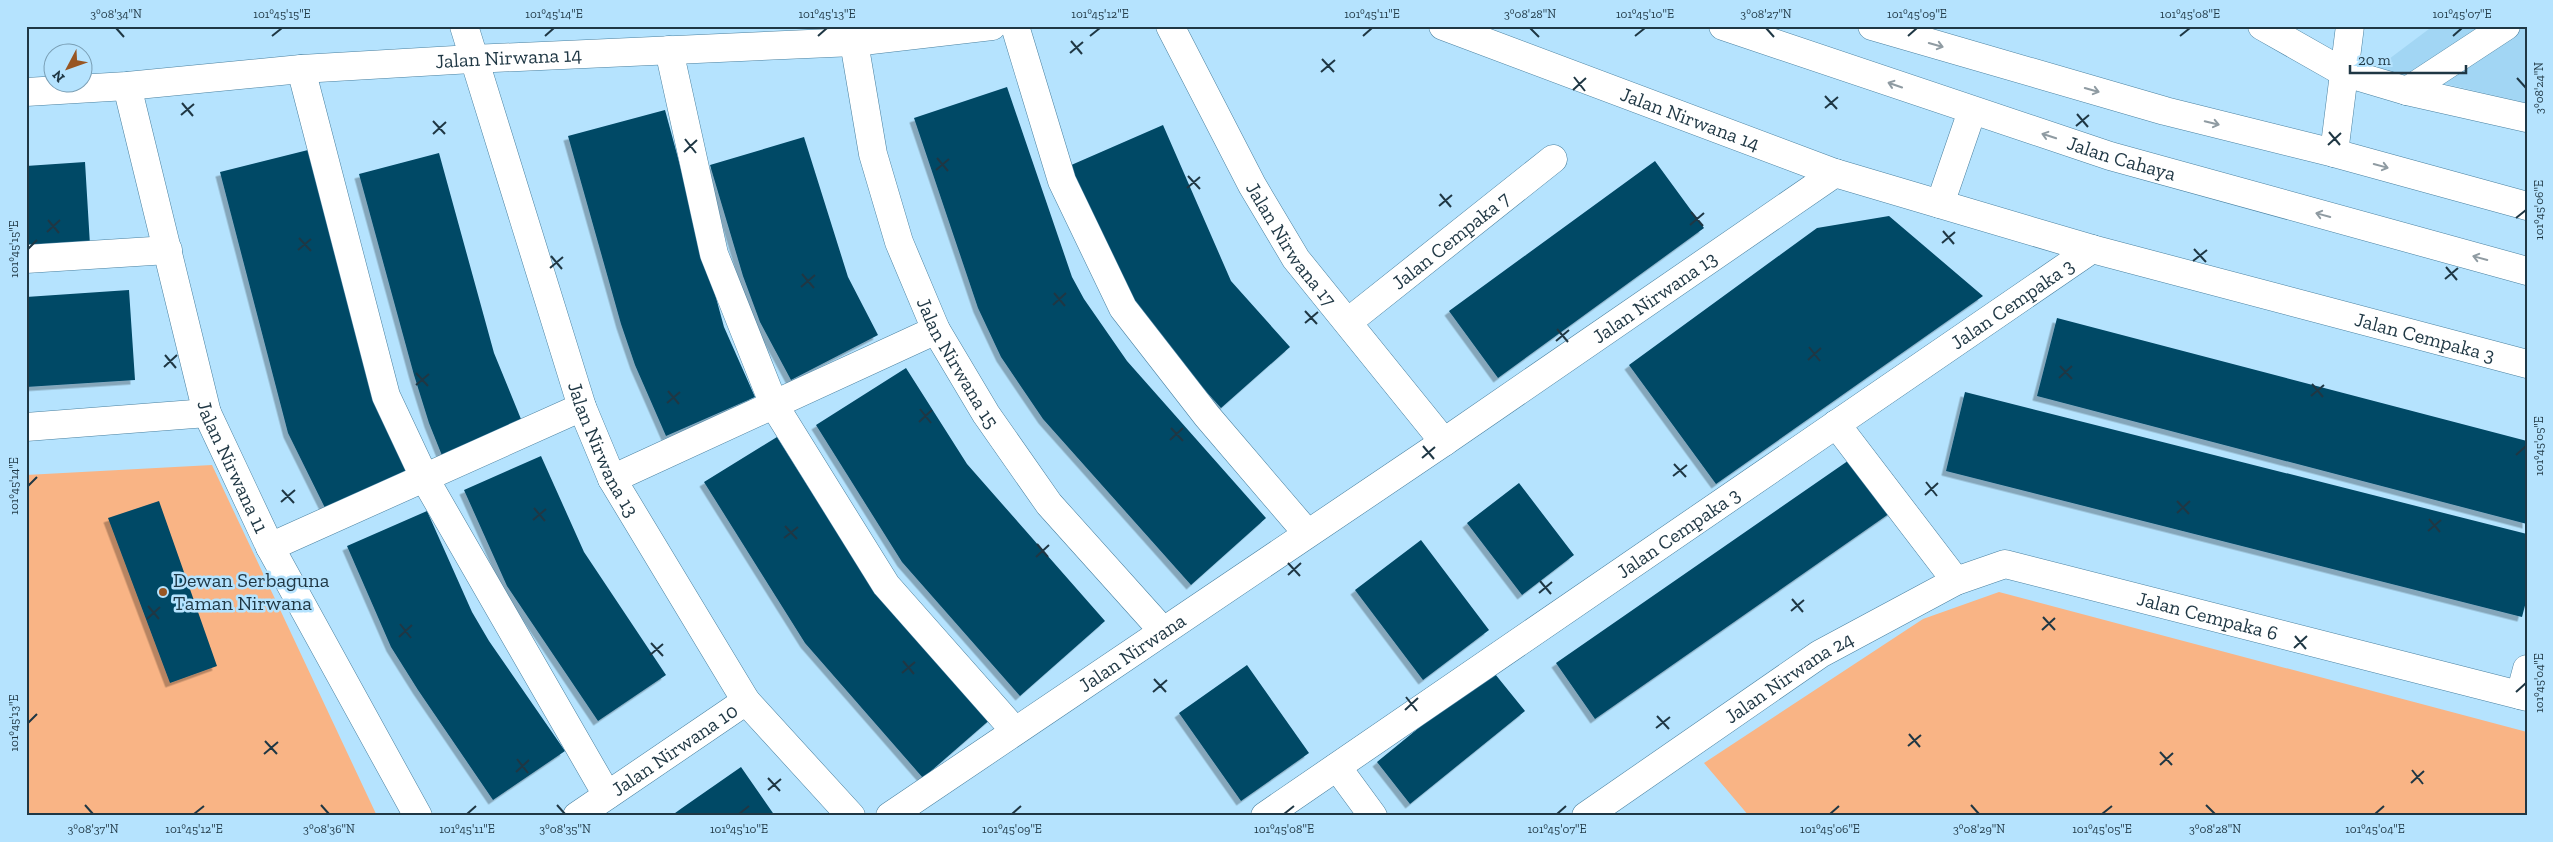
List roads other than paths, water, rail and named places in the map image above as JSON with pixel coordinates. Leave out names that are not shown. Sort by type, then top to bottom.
[{"type":"street","name":"Jalan Nirwana 13","points":[[464,26],[472,59],[582,407],[612,479],[746,701],[851,816]]},
{"type":"street","name":"Jalan Nirwana 14","points":[[26,92],[128,86],[301,69],[472,59],[854,42],[992,26]]},
{"type":"street","points":[[1015,26],[1062,181],[1123,308],[1207,416],[1307,533]]},
{"type":"street","name":"Jalan Nirwana 17","points":[[1170,26],[1252,185],[1296,259],[1444,442]]},
{"type":"street","name":"Jalan Nirwana 14","points":[[1443,26],[1835,172],[1940,204]]},
{"type":"street","name":"Jalan Cahaya","points":[[1723,26],[1972,112],[2110,156],[2527,271]]},
{"type":"street","points":[[1872,26],[2165,111],[2334,153],[2527,206]]},
{"type":"street","points":[[2262,26],[2343,72],[2407,91],[2527,118]]},
{"type":"street","points":[[2334,153],[2350,26]]},
{"type":"street","points":[[2407,91],[2506,26]]},
{"type":"street","name":"Jalan Nirwana 15","points":[[854,42],[873,154],[899,242],[936,330],[986,414],[1049,504],[1163,631]]},
{"type":"street","points":[[669,50],[714,254],[774,405],[886,585],[1016,731]]},
{"type":"street","points":[[301,69],[386,396],[426,479],[607,795]]},
{"type":"street","name":"Jalan Nirwana 11","points":[[128,86],[206,413],[270,547],[418,816]]},
{"type":"street","points":[[1940,204],[1972,112]]},
{"type":"street","name":"Jalan Cempaka 7","points":[[1348,322],[1553,159]]},
{"type":"street","name":"Jalan Nirwana 13","points":[[1374,489],[1835,172]]},
{"type":"street","name":"Jalan Cempaka 3","points":[[1940,204],[2092,249],[2527,364]]},
{"type":"street","name":"Jalan Cempaka 3","points":[[1265,816],[2092,249]]},
{"type":"street","points":[[26,259],[168,250]]},
{"type":"street","points":[[612,479],[936,330]]},
{"type":"street","points":[[270,547],[426,479],[582,407]]},
{"type":"street","points":[[26,427],[206,413]]},
{"type":"street","points":[[1836,424],[1956,581]]},
{"type":"street","name":"Jalan Nirwana","points":[[890,816],[1374,489]]},
{"type":"street","name":"Jalan Nirwana 24","points":[[1586,816],[1820,654],[1956,581],[2006,564]]},
{"type":"street","name":"Jalan Cempaka 6","points":[[2006,564],[2523,696]]},
{"type":"street","points":[[2523,696],[2527,669]]},
{"type":"street","name":"Jalan Nirwana 10","points":[[577,816],[746,701]]},
{"type":"street","points":[[1337,767],[1373,816]]},
{"type":"place","name":"Dewan Serbaguna Taman Nirwana","points":[[163,592]]}]
